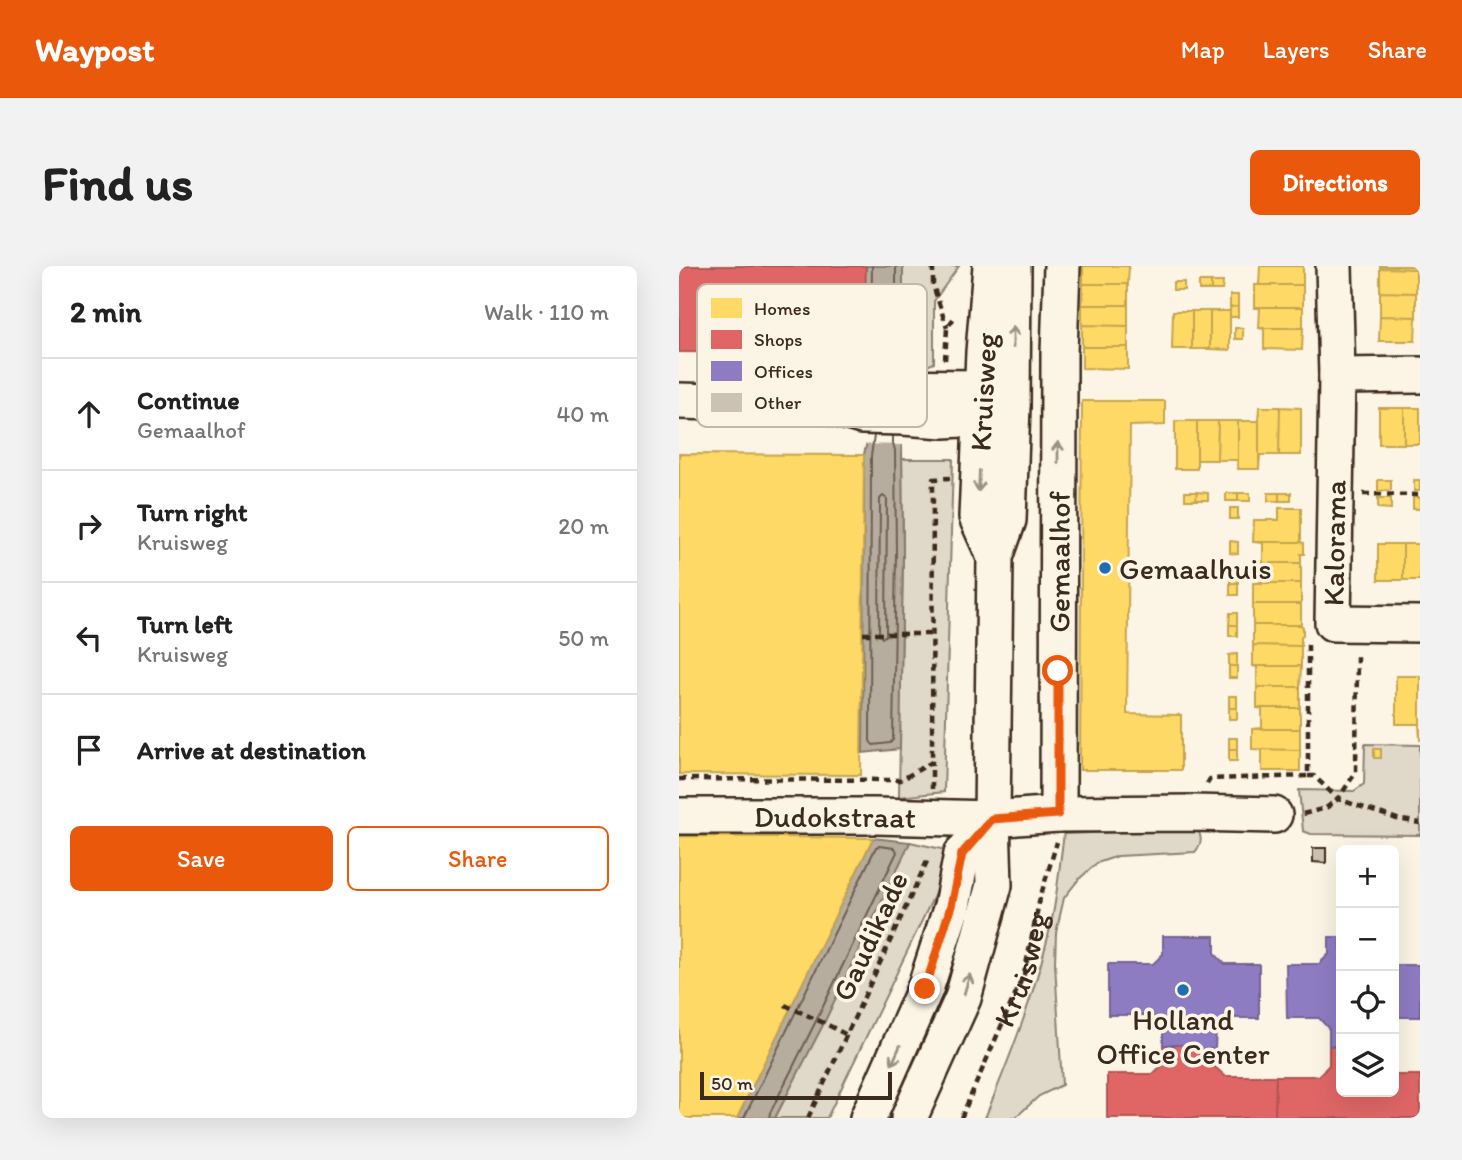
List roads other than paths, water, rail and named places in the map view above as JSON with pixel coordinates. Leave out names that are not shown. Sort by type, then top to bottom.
[{"type":"street","name":"Kruisweg","points":[[909,1118],[963,998],[995,885],[992,819],[995,557],[1007,520],[992,404],[991,266]]},
{"type":"street","name":"Kruisweg","points":[[992,404],[1013,266]]},
{"type":"street","name":"Gemaalhof","points":[[1058,814],[1059,353],[1062,266]]},
{"type":"street","name":"Kalorama","points":[[1334,266],[1337,376],[1334,494],[1345,623],[1420,624]]},
{"type":"street","points":[[1337,376],[1420,375]]},
{"type":"street","points":[[679,401],[697,401]]},
{"type":"street","points":[[927,413],[943,420],[992,404]]},
{"type":"street","points":[[868,1118],[925,989],[951,906],[962,854],[992,819],[1058,814],[1274,815]]},
{"type":"street","name":"Dudokstraat","points":[[679,816],[992,819]]},
{"type":"water","points":[[865,266],[903,266],[903,284],[865,284]]},
{"type":"water","points":[[867,427],[900,427],[903,553],[900,749],[863,753],[864,454]]},
{"type":"water","points":[[873,838],[910,842],[824,1023],[775,1118],[737,1118]]},
{"type":"place","name":"Gemaalhuis","points":[[1105,568]]},
{"type":"place","name":"Holland Office Center","points":[[1183,990]]}]
